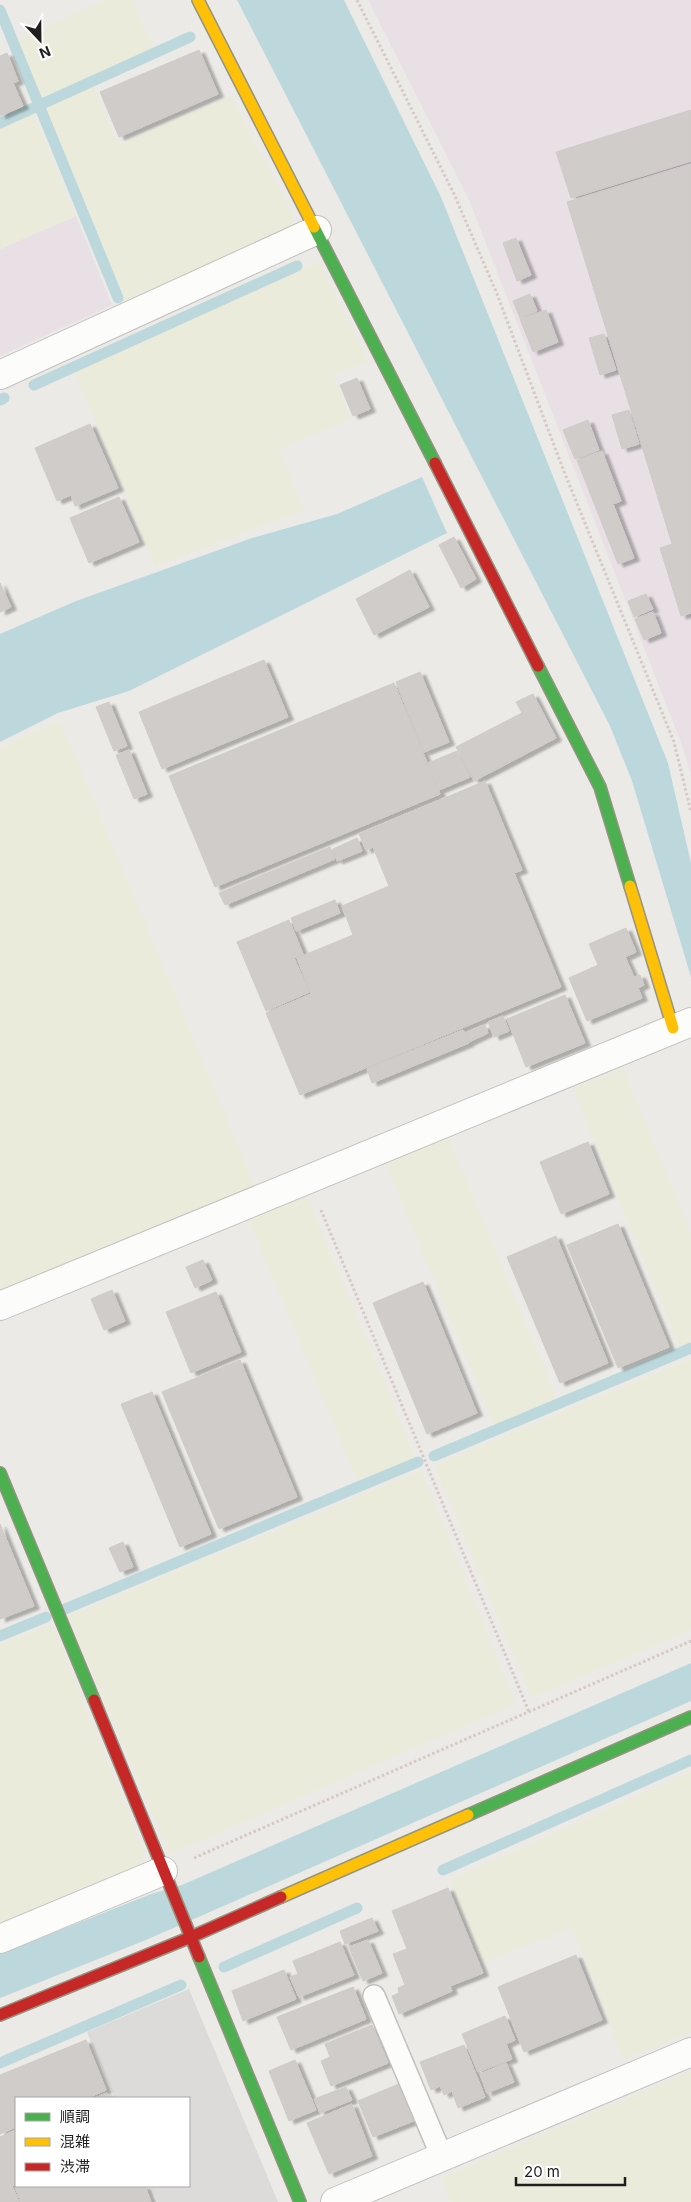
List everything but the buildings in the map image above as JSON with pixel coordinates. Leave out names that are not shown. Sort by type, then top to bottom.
[{"type":"street","points":[[0,1306],[682,1025],[600,787],[198,0]]},
{"type":"street","points":[[0,375],[317,230]]},
{"type":"street","points":[[0,1473],[300,2202]]},
{"type":"street","points":[[0,2014],[691,1717]]},
{"type":"street","points":[[0,1939],[165,1876]]},
{"type":"street","points":[[335,2202],[691,2052]]},
{"type":"lane","points":[[374,1996],[442,2157]]},
{"type":"path","points":[[358,0],[454,194],[497,294],[563,469],[674,742],[691,812]]},
{"type":"path","points":[[308,1179],[529,1712]]},
{"type":"path","points":[[165,1876],[691,1641]]},
{"type":"shaded area","points":[[368,0],[691,0],[691,774],[680,740],[469,200]]},
{"type":"shaded area","points":[[76,216],[112,305],[0,356],[0,249]]},
{"type":"shaded area","points":[[189,1989],[278,2202],[158,2202],[151,2187],[190,2187],[190,2097],[115,2097],[87,2032]]},
{"type":"green space","points":[[106,0],[133,0],[155,52],[41,101],[16,39]]},
{"type":"green space","points":[[93,85],[118,144],[231,96],[294,217],[286,236],[126,305],[45,106]]},
{"type":"green space","points":[[33,113],[76,216],[0,249],[0,127]]},
{"type":"green space","points":[[319,262],[368,361],[333,376],[351,419],[279,449],[304,510],[155,566],[75,372]]},
{"type":"green space","points":[[60,720],[256,1189],[0,1295],[0,750],[9,743]]},
{"type":"green space","points":[[623,1068],[691,1233],[691,1344],[680,1348],[573,1089]]},
{"type":"green space","points":[[448,1137],[557,1399],[494,1425],[386,1163]]},
{"type":"green space","points":[[307,1196],[416,1459],[358,1483],[249,1220]]},
{"type":"green space","points":[[691,1359],[691,1630],[532,1698],[434,1465]]},
{"type":"green space","points":[[421,1470],[516,1704],[170,1854],[68,1616]]},
{"type":"green space","points":[[52,1624],[144,1852],[139,1869],[0,1926],[0,1645]]},
{"type":"green space","points":[[691,1771],[691,2032],[624,2059],[572,1928],[483,1962],[450,1880]]},
{"type":"green space","points":[[691,2071],[691,2202],[451,2202],[441,2178]]},
{"type":"water","points":[[237,0],[344,0],[441,197],[668,763],[691,863],[691,977],[632,781],[610,726]]},
{"type":"water","points":[[422,477],[447,533],[129,691],[58,713],[0,742],[0,634],[76,601],[252,538],[337,514]]},
{"type":"water","points":[[691,1663],[691,1701],[146,1940],[0,1998],[0,1954],[151,1894],[182,1885]]},
{"type":"waterway","points":[[0,10],[118,298]]},
{"type":"waterway","points":[[0,123],[190,37]]},
{"type":"waterway","points":[[34,385],[297,266]]},
{"type":"waterway","points":[[0,400],[4,398]]},
{"type":"waterway","points":[[434,1456],[691,1348]]},
{"type":"waterway","points":[[65,1609],[418,1462]]},
{"type":"waterway","points":[[0,1636],[46,1617]]},
{"type":"waterway","points":[[443,1870],[691,1760]]},
{"type":"waterway","points":[[224,1967],[357,1908]]},
{"type":"waterway","points":[[0,2063],[181,1985]]},
{"type":"traffic: fast","points":[[314,227],[435,463]]},
{"type":"traffic: fast","points":[[538,666],[600,787],[630,886]]},
{"type":"traffic: fast","points":[[0,1473],[94,1700]]},
{"type":"traffic: fast","points":[[468,1815],[691,1717]]},
{"type":"traffic: fast","points":[[199,1957],[300,2202]]},
{"type":"traffic: slow","points":[[198,0],[314,227]]},
{"type":"traffic: slow","points":[[630,886],[673,1028]]},
{"type":"traffic: slow","points":[[281,1897],[468,1815]]},
{"type":"traffic: jam","points":[[435,463],[538,666]]},
{"type":"traffic: jam","points":[[94,1700],[199,1957]]},
{"type":"traffic: jam","points":[[0,2015],[191,1937],[281,1897]]}]
